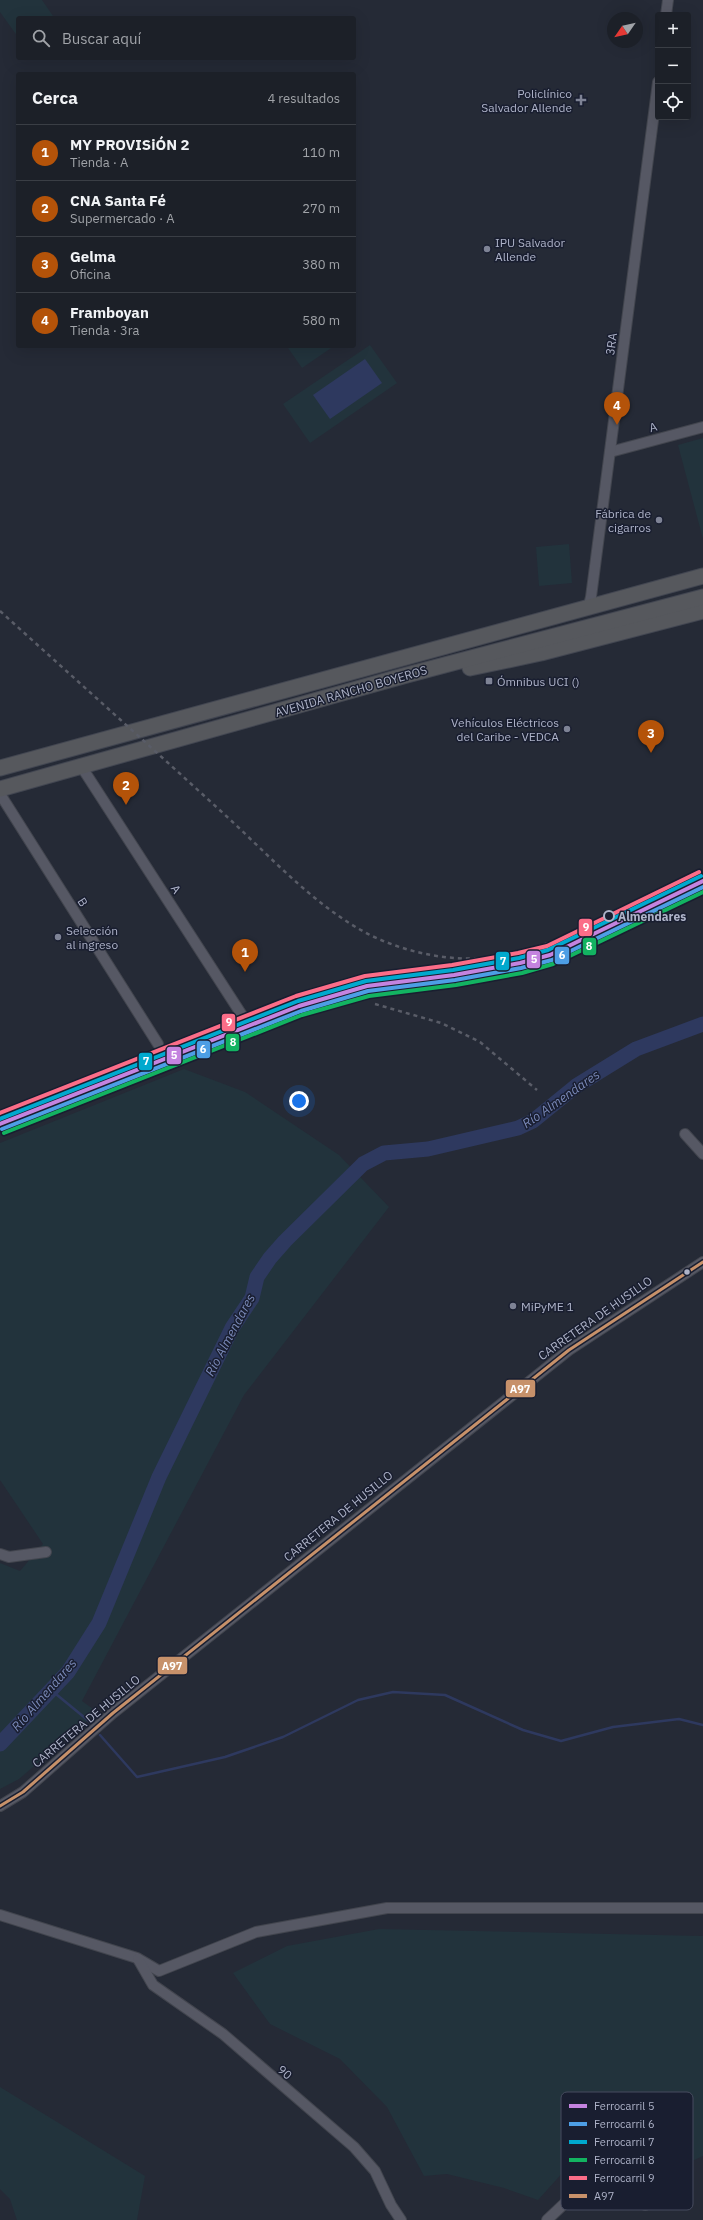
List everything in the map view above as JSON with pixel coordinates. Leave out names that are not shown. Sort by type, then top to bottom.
[{"type":"highway","points":[[696,578],[703,570]]},
{"type":"highway","name":"AVENIDA RANCHO BOYEROS","points":[[0,768],[588,609],[696,578]]},
{"type":"highway","name":"AVENIDA RANCHO BOYEROS","points":[[0,788],[403,676],[703,597]]},
{"type":"highway","points":[[403,676],[452,671],[515,660],[703,611]]},
{"type":"street","points":[[666,12],[668,0]]},
{"type":"street","name":"3RA","points":[[588,609],[658,84]]},
{"type":"street","name":"A","points":[[610,452],[703,427]]},
{"type":"street","name":"A","points":[[81,766],[249,1026]]},
{"type":"street","name":"B","points":[[0,794],[158,1044]]},
{"type":"street","points":[[684,1134],[703,1154]]},
{"type":"street","name":"CARRETERA DE HUSILLO","points":[[0,1806],[23,1792],[113,1713],[569,1350],[703,1262]]},
{"type":"street","points":[[0,1554],[9,1557],[46,1552]]},
{"type":"street","points":[[0,1916],[137,1958],[159,1972],[256,1932],[387,1908],[703,1908]]},
{"type":"street","name":"90","points":[[137,1958],[154,1985],[223,2034],[354,2147],[375,2171],[391,2205],[401,2220]]},
{"type":"street","points":[[547,2220],[561,2207]]},
{"type":"shaded area","points":[[0,0],[42,0],[53,16],[16,16],[16,34],[0,12]]},
{"type":"shaded area","points":[[370,345],[397,383],[310,443],[283,404]]},
{"type":"shaded area","points":[[288,348],[331,348],[302,368]]},
{"type":"shaded area","points":[[703,438],[703,539],[678,445]]},
{"type":"shaded area","points":[[569,544],[572,583],[539,586],[536,547]]},
{"type":"shaded area","points":[[184,1069],[245,1092],[339,1155],[389,1207],[244,1395],[82,1701],[97,1712],[19,1779],[0,1789],[0,1563],[20,1571],[43,1544],[0,1480],[0,1143]]},
{"type":"shaded area","points":[[379,1929],[703,1936],[703,2156],[693,2161],[693,2092],[561,2092],[561,2174],[538,2200],[504,2188],[447,2174],[424,2176],[387,2107],[340,2059],[270,2024],[233,1973],[287,1946]]},
{"type":"shaded area","points":[[0,2087],[145,2176],[137,2220],[17,2220],[10,2199],[0,2189]]},
{"type":"water","points":[[365,359],[382,383],[330,419],[313,395]]},
{"type":"waterway","name":"Río Almendares","points":[[0,1744],[68,1672],[99,1623],[159,1477],[232,1328],[252,1298],[257,1277],[270,1258],[285,1241],[363,1164],[384,1153],[428,1149],[518,1128],[533,1121],[576,1086],[636,1049],[703,1024]]},
{"type":"waterway","points":[[51,1690],[90,1722]]},
{"type":"waterway","points":[[100,1735],[137,1777],[225,1757],[283,1737],[358,1700],[393,1692],[445,1695],[523,1730],[561,1741],[613,1727],[679,1719],[703,1725]]},
{"type":"railway","points":[[0,611],[294,880],[332,911],[351,924],[386,942],[414,951],[443,957],[472,959],[517,953],[573,933],[703,869]]},
{"type":"railway","points":[[375,1004],[441,1023],[480,1042],[537,1090]]},
{"type":"rail line","name":"9","points":[[0,1113],[296,996],[365,976],[452,965],[547,946],[699,872]]},
{"type":"rail line","name":"7","points":[[0,1119],[298,1001],[366,981],[453,970],[519,958],[548,950],[701,876]]},
{"type":"rail line","name":"5","points":[[0,1124],[299,1006],[367,986],[454,975],[520,963],[550,955],[703,881]]},
{"type":"rail line","name":"6","points":[[2,1129],[301,1011],[368,991],[455,980],[521,968],[552,960],[703,887]]},
{"type":"rail line","name":"8","points":[[4,1133],[302,1015],[369,996],[456,985],[522,973],[553,964],[703,892]]},
{"type":"transit line","name":"A97","points":[[0,1806],[23,1792],[113,1713],[569,1350],[703,1262]]},
{"type":"place","name":"Policlínico Salvador Allende","points":[[581,100]]},
{"type":"place","name":"IPU Salvador Allende","points":[[487,249]]},
{"type":"place","name":"Framboyan","points":[[617,425]]},
{"type":"place","name":"Fábrica de cigarros","points":[[659,520]]},
{"type":"place","name":"Ómnibus UCI ()","points":[[489,681]]},
{"type":"place","name":"Vehículos Eléctricos del Caribe - VEDCA","points":[[567,729]]},
{"type":"place","name":"Gelma","points":[[651,753]]},
{"type":"place","name":"CNA Santa Fé","points":[[126,805]]},
{"type":"place","name":"Almendares","points":[[609,916]]},
{"type":"place","name":"Selección al ingreso","points":[[58,937]]},
{"type":"place","name":"MY PROVISiÓN 2","points":[[245,972]]},
{"type":"place","name":"MiPyME 1","points":[[513,1306]]}]
